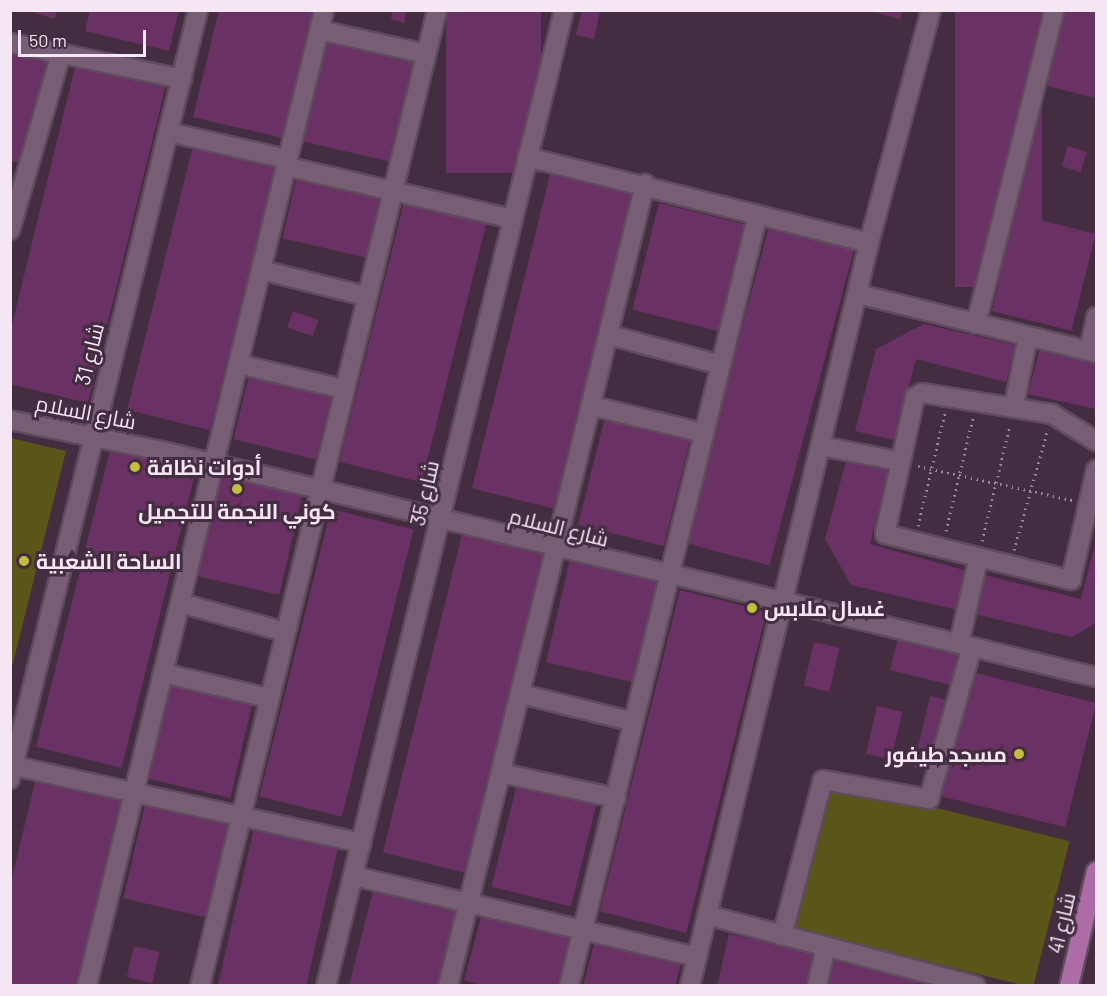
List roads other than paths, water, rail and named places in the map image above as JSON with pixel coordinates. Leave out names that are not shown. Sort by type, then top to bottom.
[{"type":"main road","name":"شارع 41","points":[[1069,986],[1096,871]]},
{"type":"street","name":"شارع 31","points":[[12,772],[91,436],[198,10]]},
{"type":"street","points":[[87,986],[324,10]]},
{"type":"street","points":[[200,986],[436,10]]},
{"type":"street","name":"شارع 35","points":[[326,986],[564,10]]},
{"type":"street","points":[[690,986],[780,602],[869,243],[931,10]]},
{"type":"street","points":[[976,324],[1054,10]]},
{"type":"street","points":[[319,30],[426,54]]},
{"type":"street","points":[[10,43],[182,79]]},
{"type":"street","points":[[10,230],[17,188],[61,53]]},
{"type":"street","points":[[168,132],[393,191],[512,219]]},
{"type":"street","points":[[527,157],[645,184],[757,217],[869,243]]},
{"type":"street","points":[[448,986],[645,184]]},
{"type":"street","points":[[569,986],[757,217]]},
{"type":"street","points":[[261,270],[366,296]]},
{"type":"street","points":[[858,294],[1093,352],[1096,317]]},
{"type":"street","points":[[609,335],[721,365]]},
{"type":"street","points":[[1014,405],[1028,336]]},
{"type":"street","points":[[238,364],[343,389]]},
{"type":"street","points":[[1096,441],[1052,414],[977,399],[922,393],[915,398],[884,530],[914,543],[1009,569],[1071,580],[1093,505],[1096,470]]},
{"type":"street","points":[[592,406],[704,433]]},
{"type":"street","name":"شارع السلام","points":[[10,420],[215,465],[320,493],[668,577],[1096,677]]},
{"type":"street","points":[[820,446],[899,461]]},
{"type":"street","points":[[782,936],[824,780],[929,799],[965,646],[978,560]]},
{"type":"street","points":[[180,603],[285,632]]},
{"type":"street","points":[[163,673],[269,698]]},
{"type":"street","points":[[521,694],[634,722]]},
{"type":"street","points":[[12,772],[134,792],[362,843]]},
{"type":"street","points":[[501,773],[616,798]]},
{"type":"street","points":[[354,876],[469,901],[583,931],[697,957]]},
{"type":"street","points":[[707,915],[826,946],[933,980],[976,986]]},
{"type":"street","points":[[818,986],[826,946]]},
{"type":"place","name":"أدوات نظافة","points":[[135,467]]},
{"type":"place","name":"كوني النجمة للتجميل","points":[[237,489]]},
{"type":"place","name":"الساحة الشعبية","points":[[24,561]]},
{"type":"place","name":"غسال ملابس","points":[[752,608]]},
{"type":"place","name":"مسجد طيفور","points":[[1019,754]]}]
